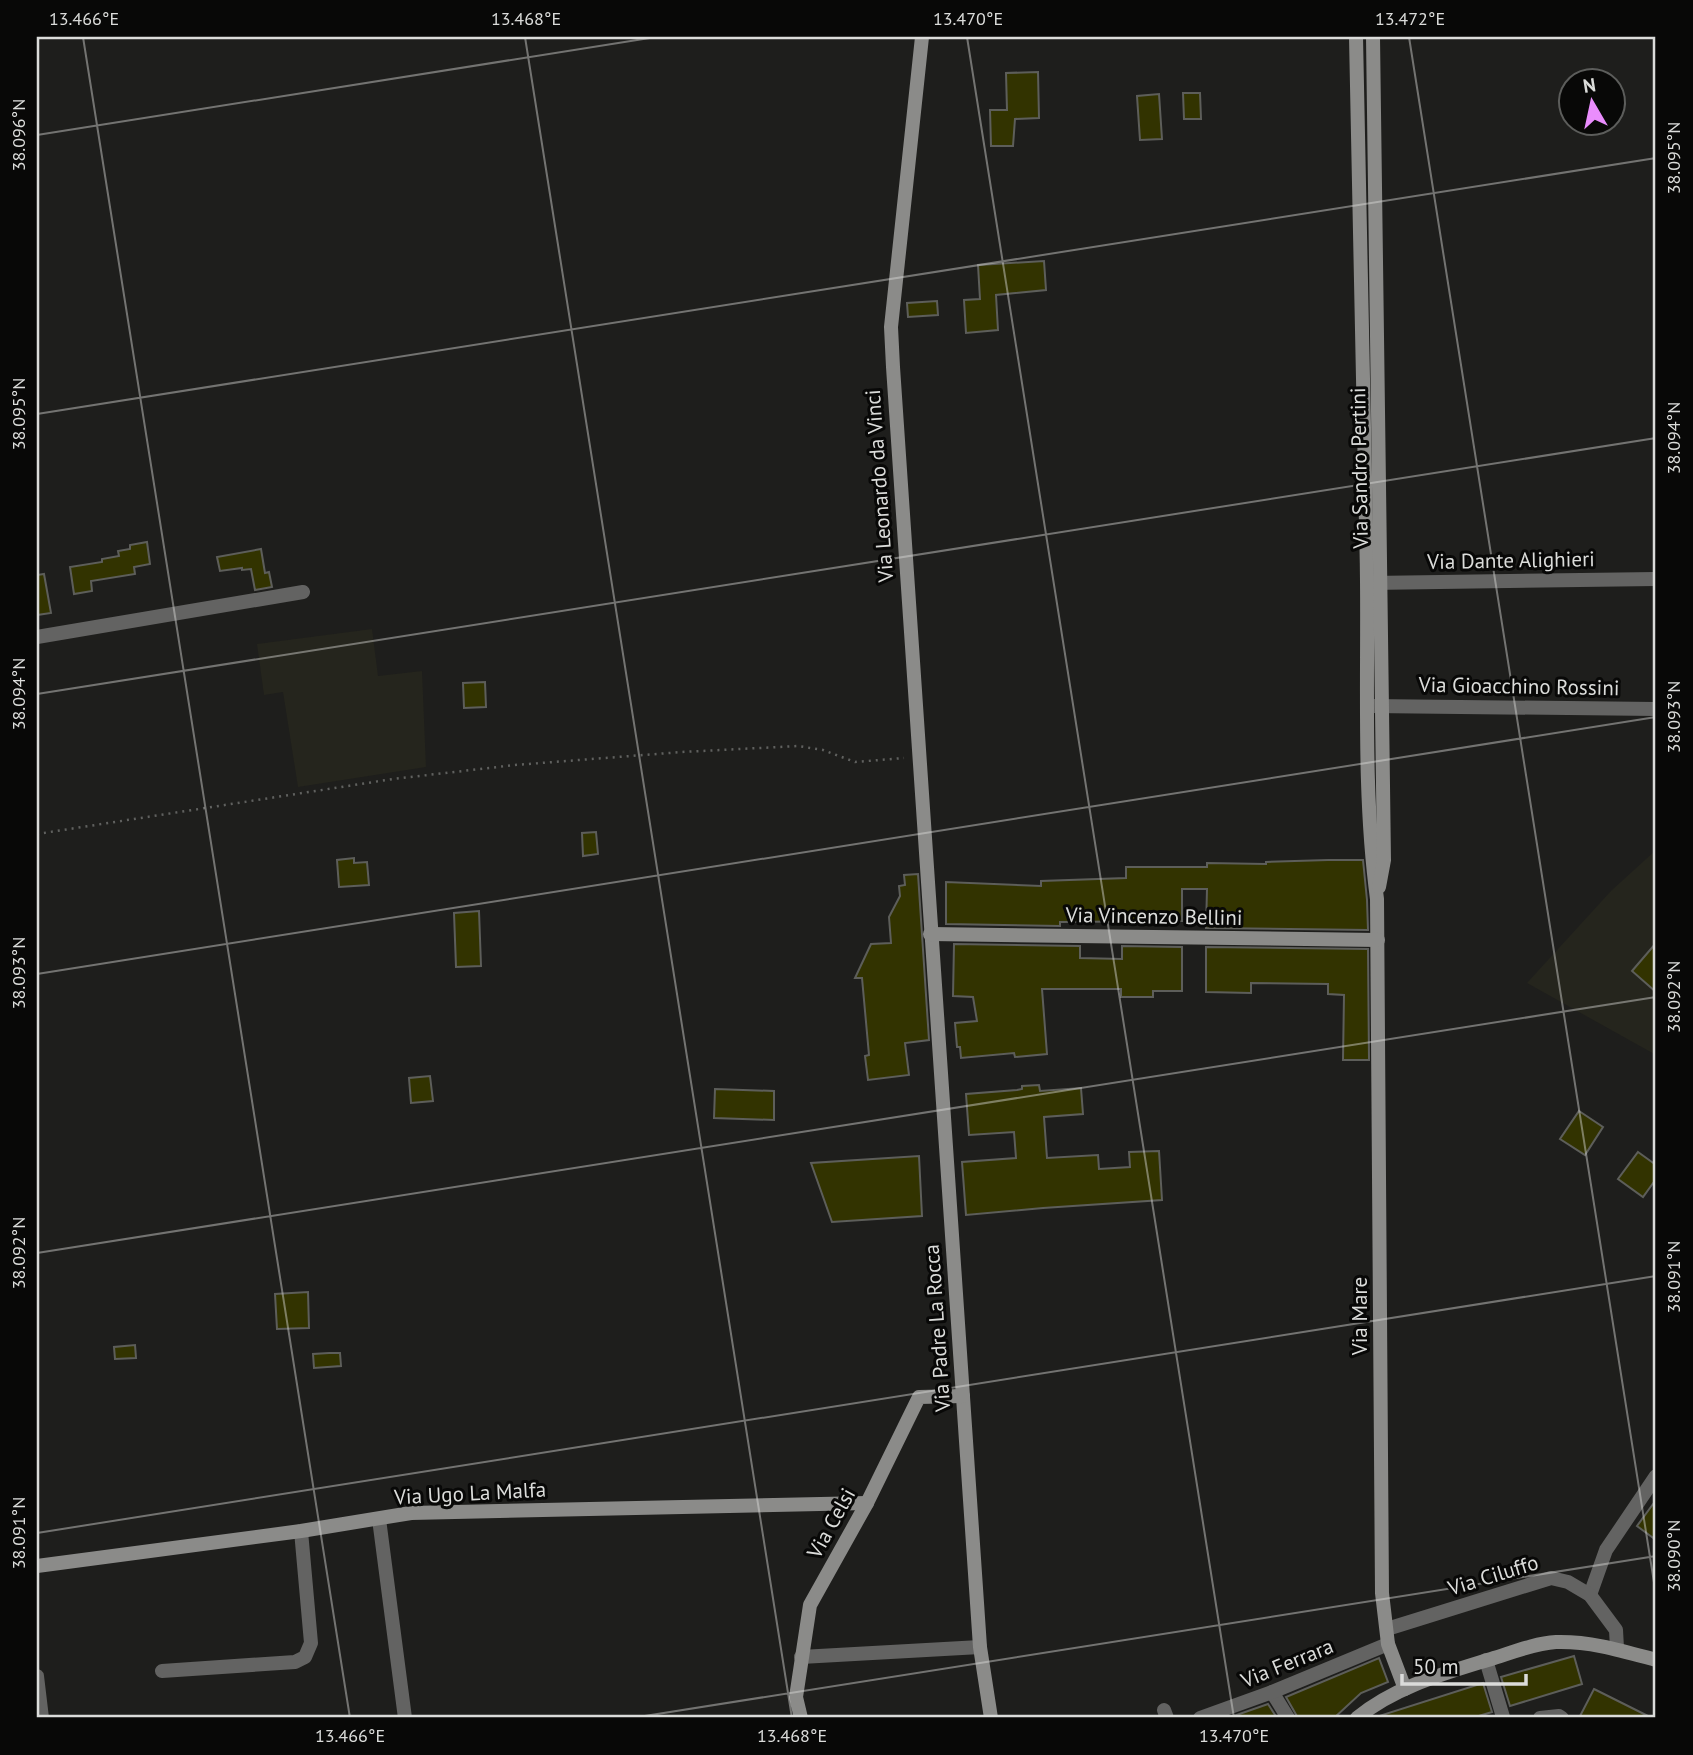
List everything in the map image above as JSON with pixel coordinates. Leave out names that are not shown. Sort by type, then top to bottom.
[{"type":"street","name":"Via Leonardo da Vinci","points":[[922,37],[891,327],[930,934]]},
{"type":"street","name":"Via Sandro Pertini","points":[[1356,37],[1367,582],[1366,706],[1378,940]]},
{"type":"street","name":"Via Sandro Pertini","points":[[1373,37],[1384,860],[1377,899]]},
{"type":"street","name":"Via Dante Alighieri","points":[[1367,582],[1656,579]]},
{"type":"street","points":[[37,637],[303,592]]},
{"type":"street","name":"Via Gioacchino Rossini","points":[[1366,706],[1656,709]]},
{"type":"street","name":"Via Vincenzo Bellini","points":[[930,934],[1378,940]]},
{"type":"street","name":"Via Padre La Rocca","points":[[930,934],[981,1647],[991,1718]]},
{"type":"street","name":"Via Mare","points":[[1378,940],[1382,1593],[1387,1637],[1405,1689]]},
{"type":"street","name":"Via Celsi","points":[[801,1718],[796,1697],[810,1605],[866,1503],[919,1397],[962,1396]]},
{"type":"street","points":[[1590,1595],[1606,1549],[1656,1476]]},
{"type":"street","name":"Via Ugo La Malfa","points":[[37,1566],[301,1531],[411,1513],[866,1503]]},
{"type":"street","points":[[379,1519],[405,1718]]},
{"type":"street","points":[[162,1671],[295,1662],[305,1657],[311,1643],[301,1531]]},
{"type":"street","name":"Via Ciluffo","points":[[1387,1637],[1551,1578],[1568,1582],[1590,1595],[1616,1630],[1617,1648]]},
{"type":"street","name":"Via Ferrara","points":[[1200,1718],[1272,1692],[1387,1637]]},
{"type":"street","points":[[1357,1718],[1375,1703],[1405,1689],[1486,1660],[1554,1642],[1588,1643],[1617,1648],[1656,1660]]},
{"type":"street","points":[[801,1657],[981,1647]]},
{"type":"street","points":[[1486,1660],[1504,1718]]},
{"type":"street","points":[[37,1679],[42,1718]]},
{"type":"street","points":[[1272,1692],[1288,1718]]},
{"type":"street","points":[[1540,1718],[1562,1718]]},
{"type":"path","points":[[37,834],[379,781],[515,765],[799,746],[822,750],[855,762],[918,757]]},
{"type":"path","points":[[1653,1718],[1656,1710]]},
{"type":"shaded area","points":[[372,629],[378,676],[422,671],[426,767],[298,787],[283,692],[264,695],[257,644]]},
{"type":"shaded area","points":[[1656,850],[1656,1055],[1527,983],[1611,891]]},
{"type":"building","points":[[1038,72],[1039,118],[1015,119],[1013,146],[991,146],[990,110],[1007,110],[1006,73]]},
{"type":"building","points":[[1183,93],[1200,93],[1201,119],[1184,119]]},
{"type":"building","points":[[1159,94],[1162,139],[1140,140],[1137,96]]},
{"type":"building","points":[[1044,261],[1046,290],[996,295],[998,330],[966,333],[964,300],[980,299],[978,265]]},
{"type":"building","points":[[937,301],[938,315],[908,317],[907,303]]},
{"type":"building","points":[[147,542],[150,564],[134,567],[135,574],[91,581],[92,591],[74,594],[70,567],[102,562],[102,559],[119,556],[118,551],[130,549],[130,545]]},
{"type":"building","points":[[261,549],[265,573],[269,572],[272,587],[255,590],[251,569],[220,571],[217,557]]},
{"type":"building","points":[[44,574],[51,613],[37,615],[37,575]]},
{"type":"building","points":[[485,682],[486,707],[464,708],[463,683]]},
{"type":"building","points":[[596,832],[598,854],[583,856],[582,833]]},
{"type":"building","points":[[354,858],[354,863],[367,862],[369,885],[339,887],[337,860]]},
{"type":"building","points":[[1363,860],[1368,930],[1206,928],[1207,889],[1182,889],[1182,921],[1060,922],[1060,926],[946,924],[946,882],[1041,886],[1041,881],[1126,878],[1126,867],[1207,867],[1207,863],[1266,864]]},
{"type":"building","points":[[918,874],[929,1040],[905,1043],[909,1075],[868,1080],[865,1056],[869,1055],[862,978],[855,978],[871,944],[891,943],[889,917],[900,896],[899,886],[905,885],[904,875]]},
{"type":"building","points":[[479,911],[481,966],[456,967],[454,913]]},
{"type":"building","points":[[1656,943],[1656,992],[1632,971]]},
{"type":"building","points":[[954,944],[1080,946],[1080,958],[1122,959],[1122,946],[1182,947],[1182,991],[1153,991],[1153,997],[1121,997],[1121,989],[1042,989],[1047,1054],[1015,1057],[1014,1053],[961,1058],[955,1023],[977,1021],[973,997],[953,996]]},
{"type":"building","points":[[1206,947],[1368,949],[1369,1060],[1343,1060],[1344,995],[1328,994],[1328,984],[1251,983],[1251,993],[1206,992]]},
{"type":"building","points":[[430,1076],[433,1101],[411,1103],[409,1078]]},
{"type":"building","points":[[1039,1085],[1040,1091],[1081,1088],[1083,1114],[1044,1117],[1047,1158],[1098,1155],[1099,1169],[1130,1167],[1129,1152],[1159,1151],[1162,1200],[966,1215],[962,1162],[1016,1158],[1014,1132],[969,1135],[966,1094],[1017,1090],[1022,1089],[1022,1086]]},
{"type":"building","points":[[715,1089],[774,1091],[774,1120],[714,1118]]},
{"type":"building","points":[[1579,1111],[1603,1127],[1585,1155],[1560,1139]]},
{"type":"building","points":[[1638,1152],[1656,1165],[1656,1179],[1643,1197],[1618,1179]]},
{"type":"building","points":[[919,1156],[922,1216],[832,1222],[811,1163]]},
{"type":"building","points":[[308,1292],[309,1328],[277,1329],[275,1294]]},
{"type":"building","points":[[135,1345],[136,1358],[115,1359],[114,1347]]},
{"type":"building","points":[[340,1353],[341,1366],[314,1368],[313,1354]]},
{"type":"building","points":[[1656,1500],[1656,1540],[1637,1526]]},
{"type":"building","points":[[1574,1656],[1582,1684],[1510,1706],[1501,1677]]},
{"type":"building","points":[[1379,1658],[1388,1682],[1361,1693],[1334,1718],[1298,1718],[1286,1697]]},
{"type":"building","points":[[1483,1683],[1492,1712],[1472,1718],[1379,1716]]},
{"type":"building","points":[[1594,1689],[1652,1718],[1579,1718]]},
{"type":"building","points":[[1268,1704],[1277,1718],[1228,1718]]}]
